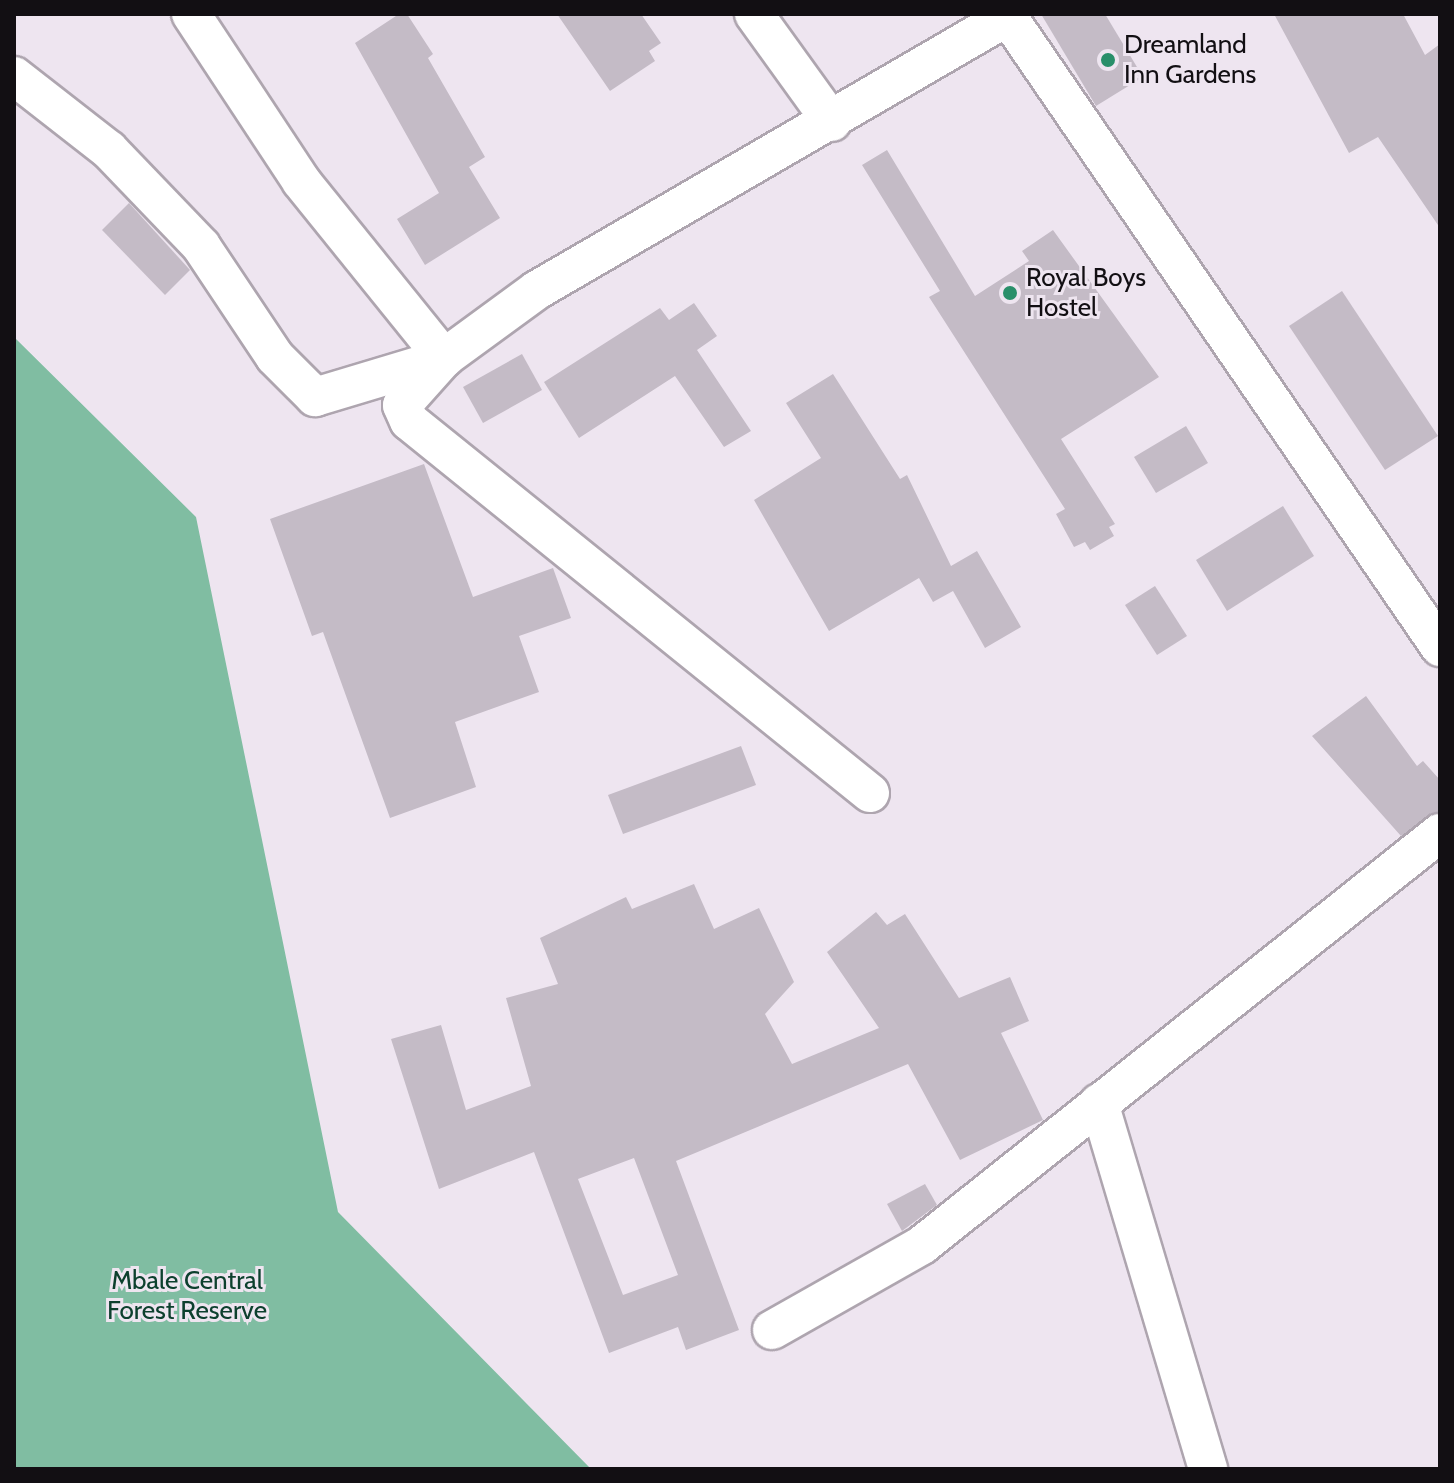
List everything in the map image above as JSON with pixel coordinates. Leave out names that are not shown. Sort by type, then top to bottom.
[{"type":"street","points":[[191,14],[301,181],[444,358]]},
{"type":"street","points":[[754,14],[832,122]]},
{"type":"street","points":[[870,793],[409,421],[402,405],[444,358],[537,290],[832,122],[1010,15],[1440,647]]},
{"type":"street","points":[[14,76],[109,150],[201,246],[275,357],[315,397],[444,358]]},
{"type":"street","points":[[772,1330],[922,1245],[1440,833]]},
{"type":"street","points":[[1099,1103],[1208,1469]]},
{"type":"green space","name":"Mbale Central Forest Reserve","points":[[14,337],[196,517],[338,1212],[591,1469],[14,1469]]},
{"type":"building","points":[[399,14],[407,14],[433,54],[428,58],[485,157],[469,167],[500,218],[425,265],[397,219],[439,193],[355,43]]},
{"type":"building","points":[[557,14],[641,14],[661,43],[649,51],[655,61],[610,91]]},
{"type":"building","points":[[1041,14],[1105,14],[1143,77],[1096,106]]},
{"type":"building","points":[[1274,14],[1403,14],[1425,55],[1440,44],[1440,228],[1378,137],[1349,153]]},
{"type":"building","points":[[887,150],[975,296],[1029,261],[1022,251],[1053,230],[1159,377],[1061,439],[1115,524],[1109,527],[1114,536],[1090,550],[1085,542],[1074,547],[1056,514],[1065,509],[929,297],[940,291],[862,165]]},
{"type":"building","points":[[129,203],[190,270],[165,295],[102,230]]},
{"type":"building","points":[[1342,291],[1438,436],[1385,470],[1289,326]]},
{"type":"building","points":[[694,303],[717,336],[697,350],[751,431],[724,447],[675,376],[579,438],[544,382],[660,308],[669,320]]},
{"type":"building","points":[[522,354],[542,390],[483,423],[463,387]]},
{"type":"building","points":[[833,374],[900,479],[907,475],[951,566],[977,551],[1021,627],[985,648],[953,591],[933,602],[919,578],[829,631],[754,500],[821,458],[786,403]]},
{"type":"building","points":[[1186,426],[1208,463],[1156,493],[1134,457]]},
{"type":"building","points":[[424,464],[473,597],[553,568],[571,618],[519,636],[539,692],[455,722],[476,787],[390,818],[323,632],[312,636],[270,519]]},
{"type":"building","points":[[1283,506],[1314,556],[1227,611],[1196,560]]},
{"type":"building","points":[[1155,586],[1187,636],[1157,655],[1125,605]]},
{"type":"building","points":[[1366,696],[1417,766],[1423,761],[1440,780],[1440,812],[1401,836],[1312,736]]},
{"type":"building","points":[[741,746],[756,785],[623,834],[608,795]]},
{"type":"building","points":[[694,884],[714,929],[759,908],[794,982],[765,1014],[792,1064],[879,1028],[827,952],[876,912],[887,925],[905,914],[959,998],[1010,977],[1029,1021],[1001,1033],[1043,1120],[960,1160],[908,1064],[676,1161],[739,1330],[686,1350],[678,1327],[609,1353],[534,1152],[439,1189],[391,1039],[441,1025],[466,1110],[531,1086],[506,998],[558,984],[540,938],[626,897],[632,909]],"holes":[[[634,1158],[678,1275],[623,1295],[578,1179]]]},
{"type":"building","points":[[925,1184],[937,1205],[902,1231],[887,1204]]},
{"type":"place","name":"Dreamland Inn Gardens","points":[[1108,60]]},
{"type":"place","name":"Royal Boys Hostel","points":[[1010,293]]}]
